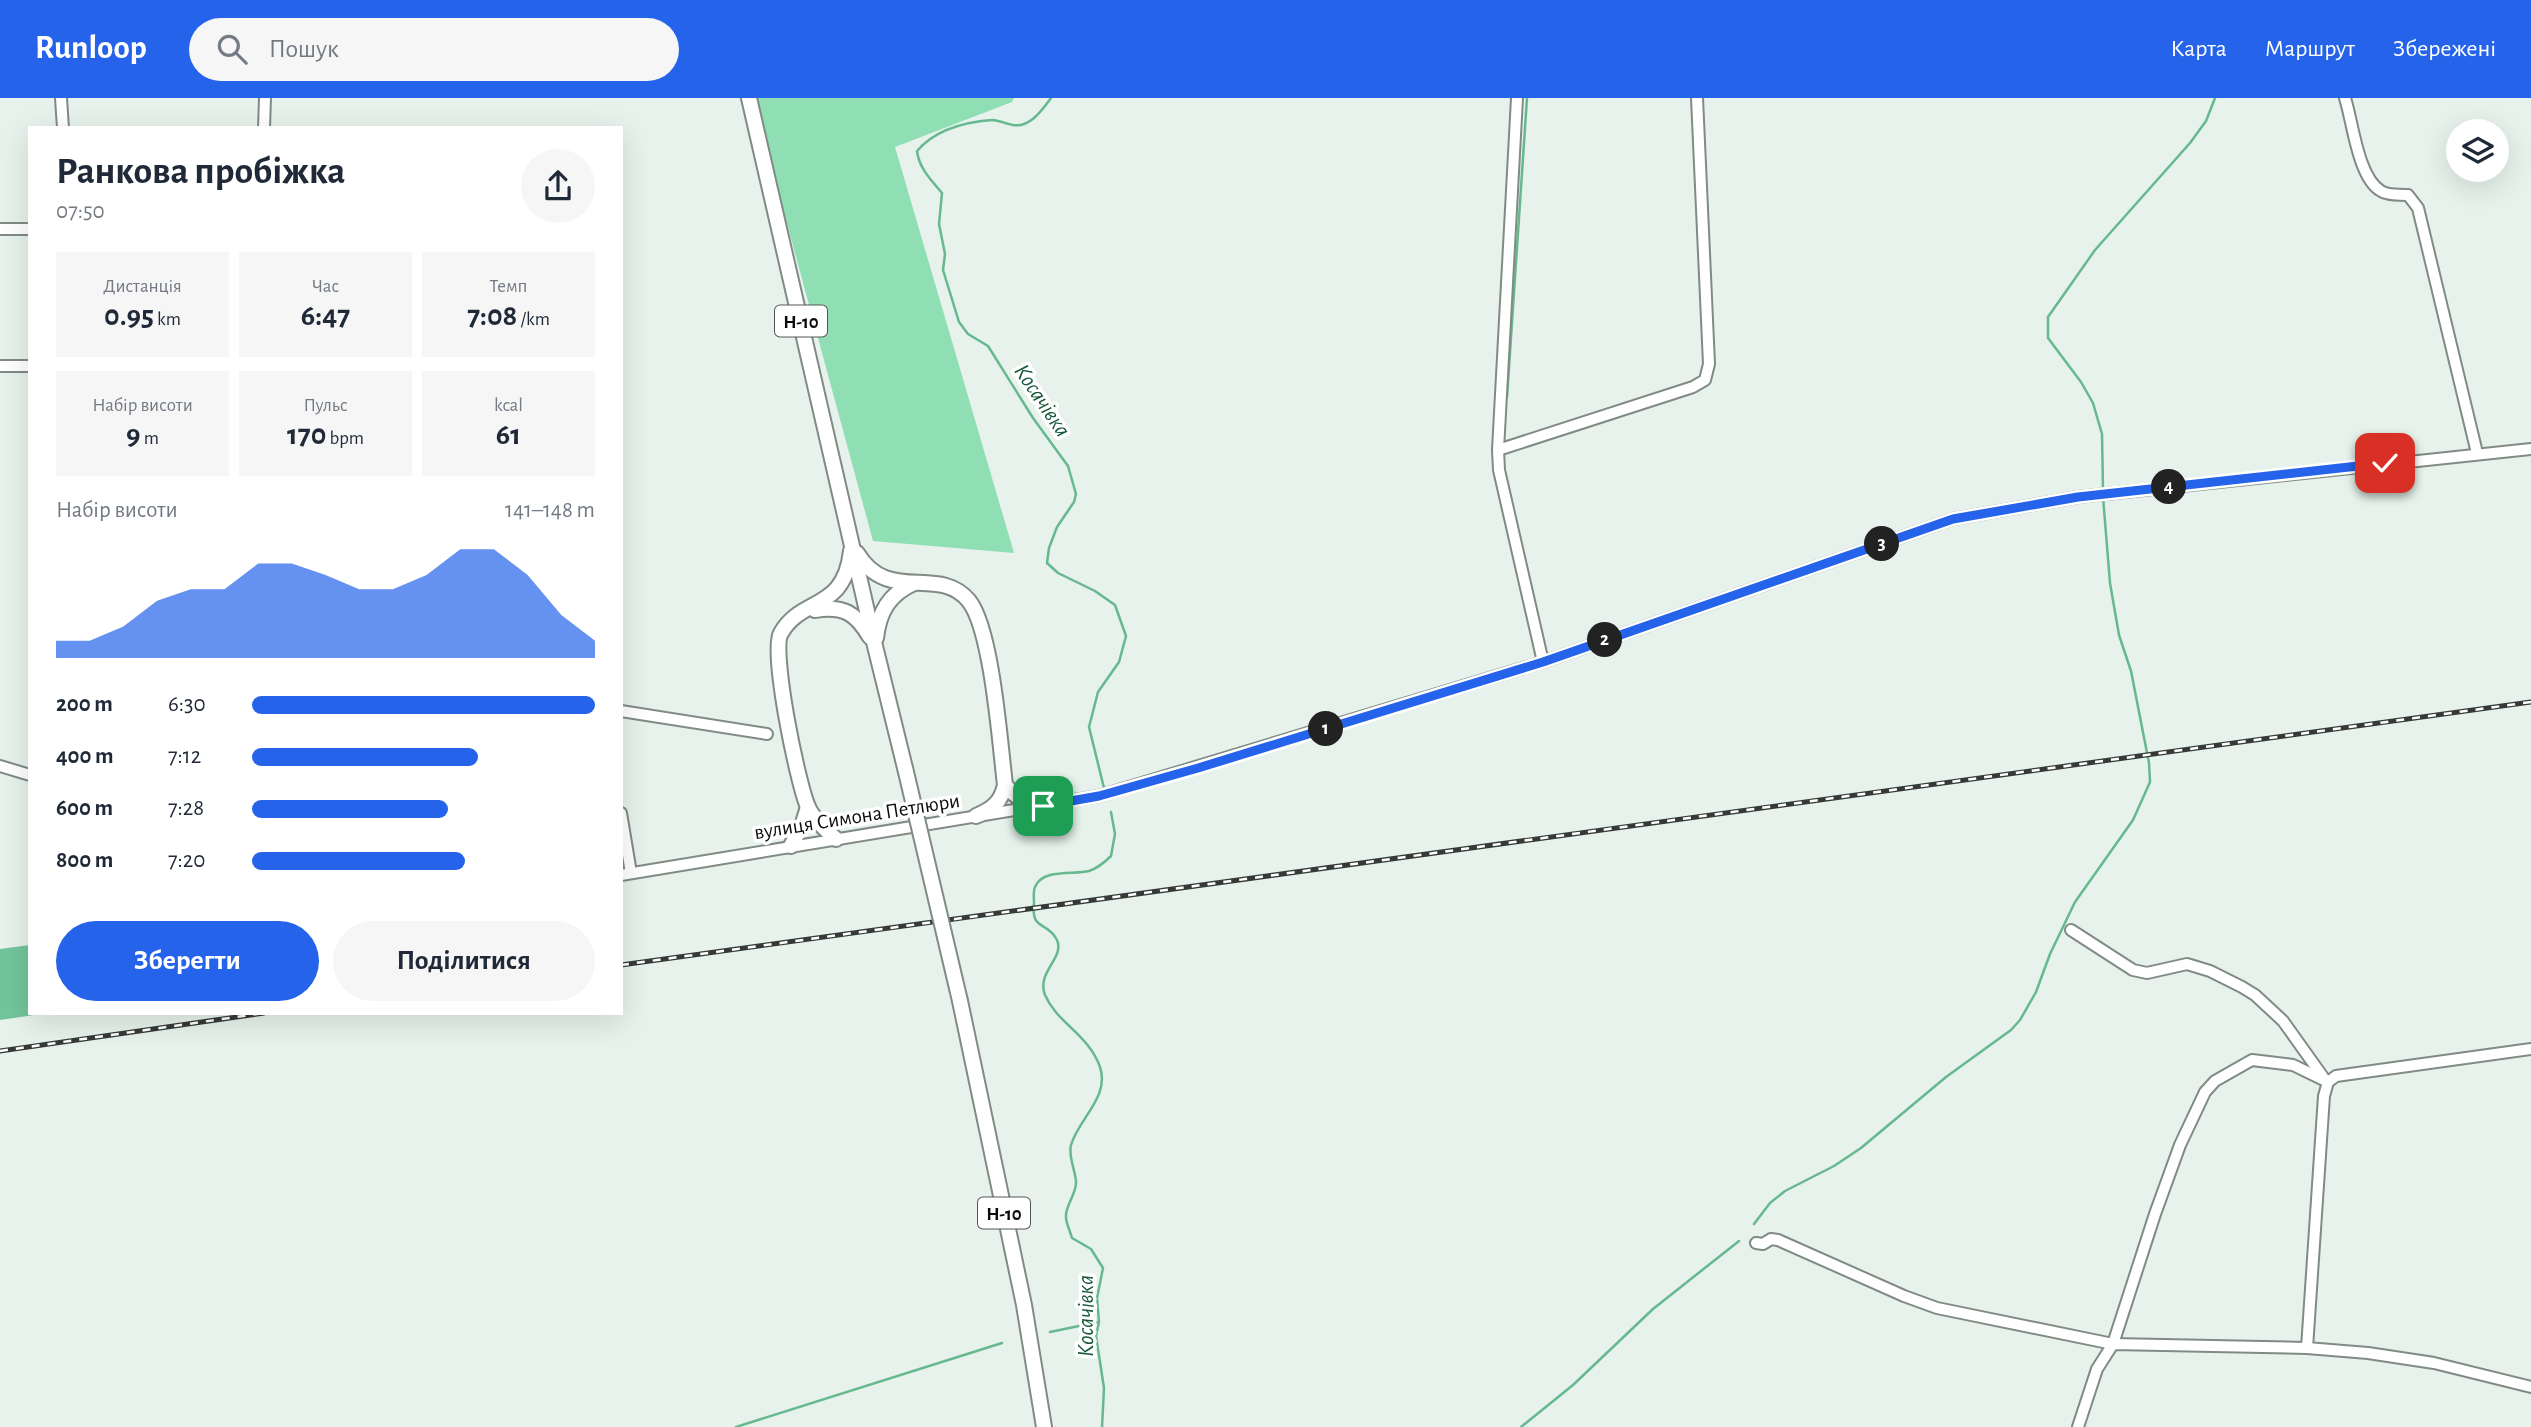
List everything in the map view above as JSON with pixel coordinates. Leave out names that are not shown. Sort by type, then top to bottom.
[{"type":"main road","name":"Н-10","points":[[749,98],[960,1001],[1024,1306],[1044,1427]]},
{"type":"main road","points":[[852,544],[864,564],[889,581],[948,586],[959,592],[969,601],[980,621],[985,637],[1005,785],[997,804],[976,816]]},
{"type":"main road","points":[[836,839],[808,807],[779,672],[777,646],[780,633],[794,618],[825,600],[837,589],[845,578],[850,563],[852,544]]},
{"type":"main road","points":[[875,646],[878,621],[883,609],[891,597],[915,583]]},
{"type":"main road","points":[[794,618],[832,607],[844,611],[863,626],[875,646]]},
{"type":"main road","points":[[1005,785],[1025,801],[1043,806]]},
{"type":"main road","points":[[790,846],[803,823],[808,807]]},
{"type":"street","points":[[61,98],[63,126]]},
{"type":"street","points":[[264,126],[265,98]]},
{"type":"street","points":[[1517,98],[1498,450],[1499,470],[1543,662]]},
{"type":"street","points":[[1498,450],[1693,387],[1705,380],[1709,364],[1697,98]]},
{"type":"street","points":[[2346,98],[2363,169],[2379,190],[2387,194],[2409,195],[2418,208],[2477,453]]},
{"type":"street","points":[[0,229],[28,229]]},
{"type":"street","points":[[0,366],[28,366]]},
{"type":"street","name":"вулиця Симона Петлюри","points":[[626,874],[1099,796],[1543,662],[1953,519],[2109,493],[2531,449]]},
{"type":"street","points":[[623,711],[767,734]]},
{"type":"street","points":[[0,766],[28,774]]},
{"type":"street","points":[[623,837],[626,874]]},
{"type":"street","points":[[2071,930],[2133,970],[2147,973],[2187,964],[2242,986],[2283,1021],[2328,1082]]},
{"type":"street","points":[[2307,1348],[2324,1096],[2328,1082],[2336,1076],[2531,1049]]},
{"type":"street","points":[[2078,1427],[2097,1369],[2113,1344],[2167,1180],[2188,1125],[2205,1092],[2215,1082],[2252,1060],[2293,1065],[2328,1082]]},
{"type":"street","points":[[1756,1243],[1778,1240],[1937,1308],[2113,1344],[2307,1348],[2368,1353],[2434,1363],[2531,1387]]},
{"type":"green space","points":[[753,98],[1014,98],[1012,102],[895,147],[1014,553],[873,541]]},
{"type":"green space","points":[[28,945],[28,1015],[34,1015],[0,1020],[0,949]]},
{"type":"waterway","name":"Косачівка","points":[[1051,98],[1044,108],[1025,124],[1013,125],[992,120],[961,125],[942,132],[917,151],[923,168],[942,193],[939,224],[945,254],[943,270],[959,322],[968,334],[988,346],[1033,418],[1068,466],[1076,494],[1074,502],[1057,527],[1047,563],[1058,573],[1095,591],[1115,605],[1126,636],[1119,662],[1098,692],[1089,727],[1104,788]]},
{"type":"waterway","points":[[1507,397],[1527,98]]},
{"type":"waterway","points":[[2103,490],[2102,434],[2093,403],[2048,338],[2048,317],[2095,250],[2190,143],[2206,121],[2215,98]]},
{"type":"waterway","points":[[1754,1224],[1770,1203],[1785,1191],[1834,1166],[1861,1148],[1946,1077],[2011,1030],[2036,992],[2050,954],[2075,902],[2133,820],[2150,782],[2149,763],[2131,671],[2119,635],[2110,583],[2103,497]]},
{"type":"waterway","name":"Косачівка","points":[[1102,1427],[1104,1388],[1096,1336],[1099,1322],[1097,1298],[1103,1268],[1091,1249],[1072,1238],[1066,1217],[1076,1186],[1071,1145],[1097,1098],[1102,1078],[1095,1056],[1057,1014],[1045,995],[1044,979],[1058,947],[1053,934],[1035,918],[1034,895],[1035,887],[1045,877],[1089,871],[1111,856],[1115,834],[1111,812]]},
{"type":"waterway","points":[[1521,1427],[1573,1385],[1653,1309],[1739,1241]]},
{"type":"waterway","points":[[1050,1332],[1098,1322]]},
{"type":"waterway","points":[[736,1427],[1002,1343]]},
{"type":"railway","points":[[623,965],[2531,702]]},
{"type":"railway","points":[[0,1051],[250,1015]]},
{"type":"route","points":[[1043,806],[1099,796],[1198,768],[1543,662],[1953,519],[2078,497],[2385,463]]}]
